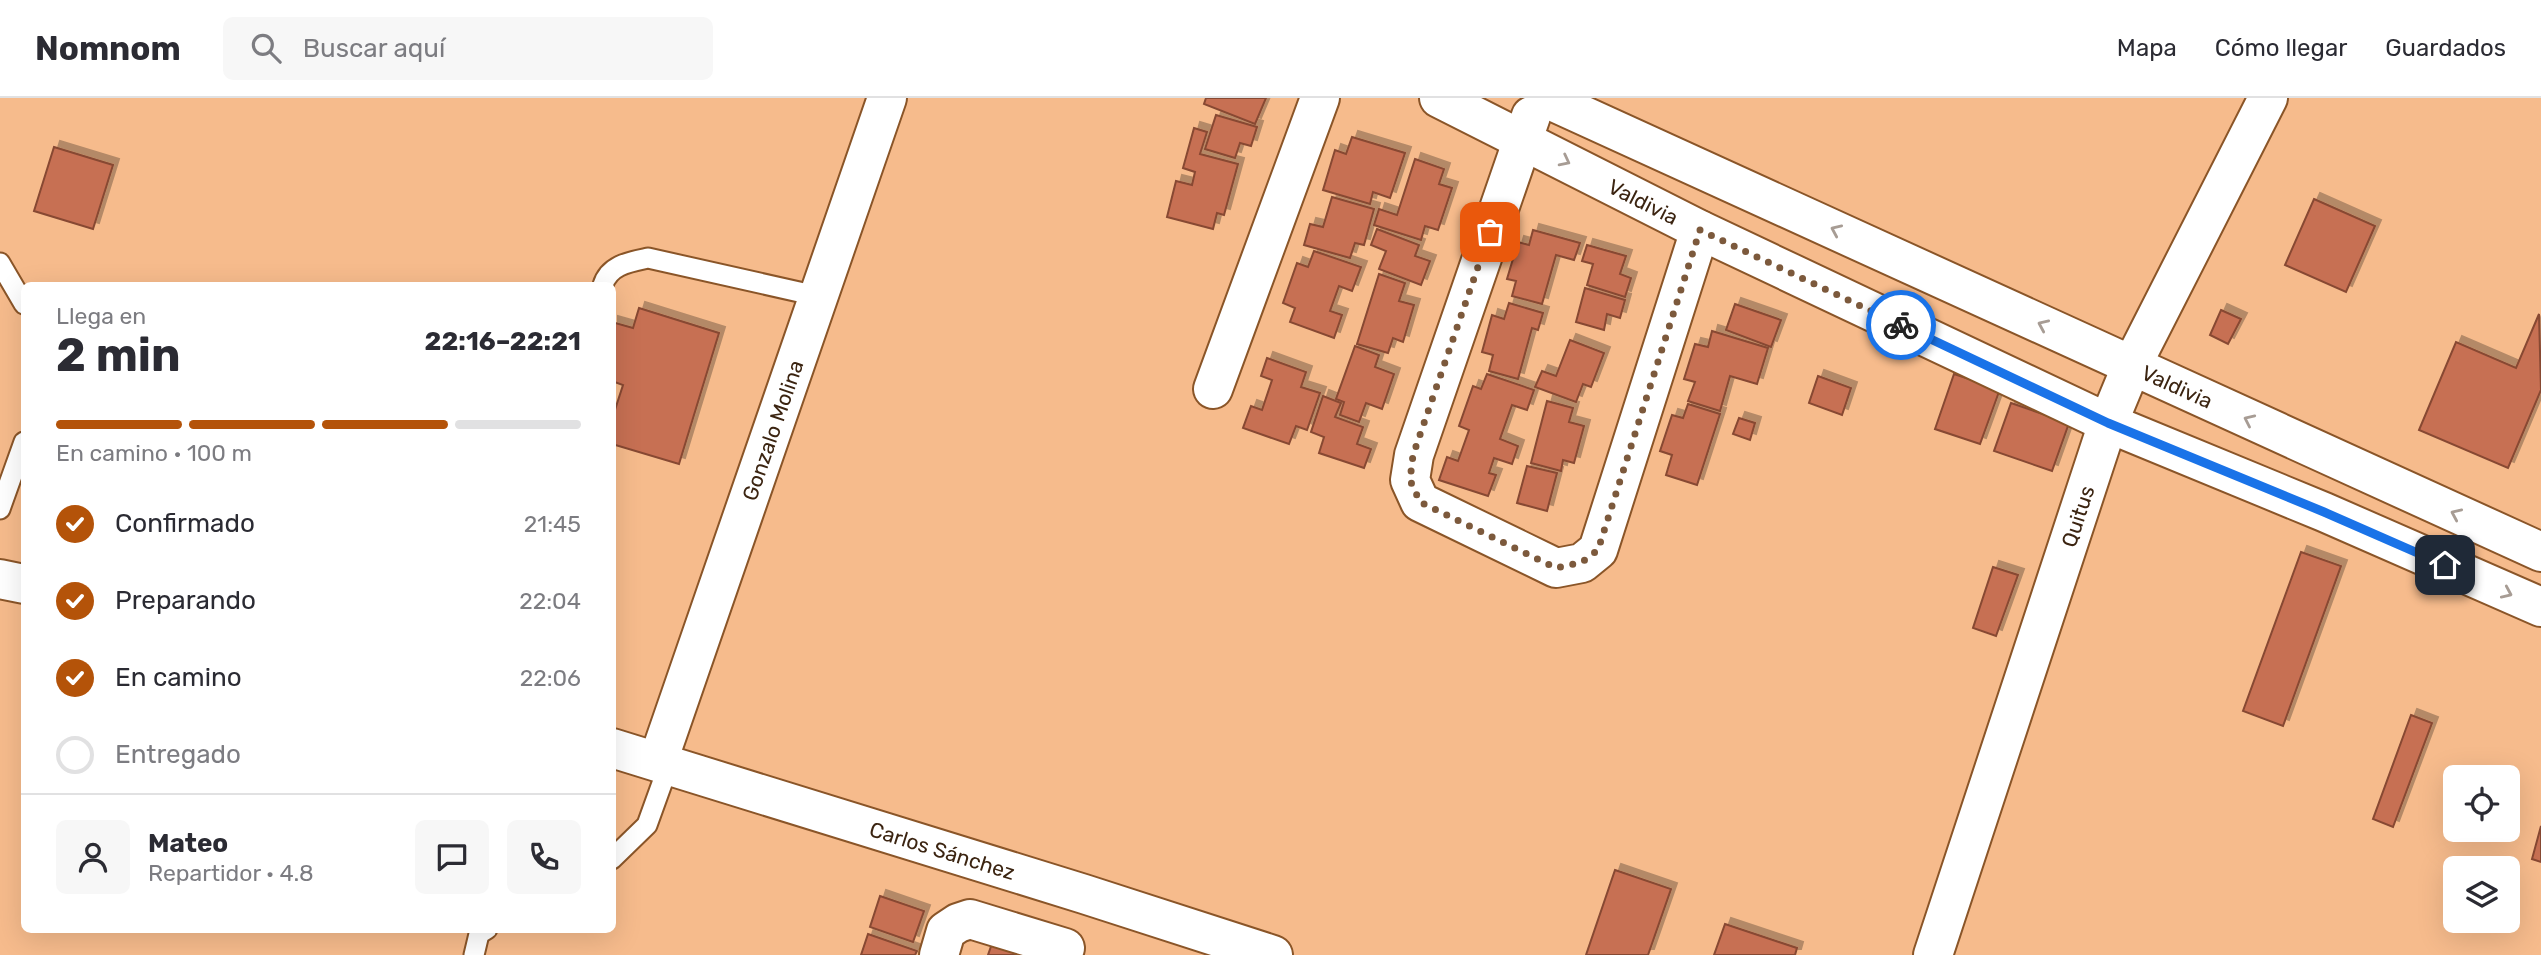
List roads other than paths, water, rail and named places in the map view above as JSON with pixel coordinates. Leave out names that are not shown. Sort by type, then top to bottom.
[{"type":"street","name":"Gonzalo Molina","points":[[664,762],[817,296],[887,98]]},
{"type":"street","points":[[1213,389],[1320,98]]},
{"type":"street","name":"Valdivia","points":[[1438,98],[1700,230],[2108,423],[2324,512],[2541,607]]},
{"type":"street","points":[[1538,98],[1413,455],[1410,480],[1420,502],[1556,568],[1582,562],[1598,550],[1700,230]]},
{"type":"street","name":"Valdivia","points":[[1545,98],[2345,465],[2541,552]]},
{"type":"street","name":"Quitus","points":[[1933,955],[2108,423],[2132,365],[2268,98]]},
{"type":"street","points":[[2324,512],[2345,465]]},
{"type":"street","points":[[0,579],[21,583]]},
{"type":"street","name":"Carlos Sánchez","points":[[616,749],[1273,955]]},
{"type":"street","points":[[939,955],[946,931],[970,919],[1064,952],[1084,894]]},
{"type":"lane","points":[[604,282],[606,275],[622,263],[648,258],[817,296]]},
{"type":"lane","points":[[0,263],[21,299]]},
{"type":"lane","points":[[0,509],[21,450]]},
{"type":"lane","points":[[616,855],[647,825],[664,762]]},
{"type":"lane","points":[[474,955],[481,933]]}]
